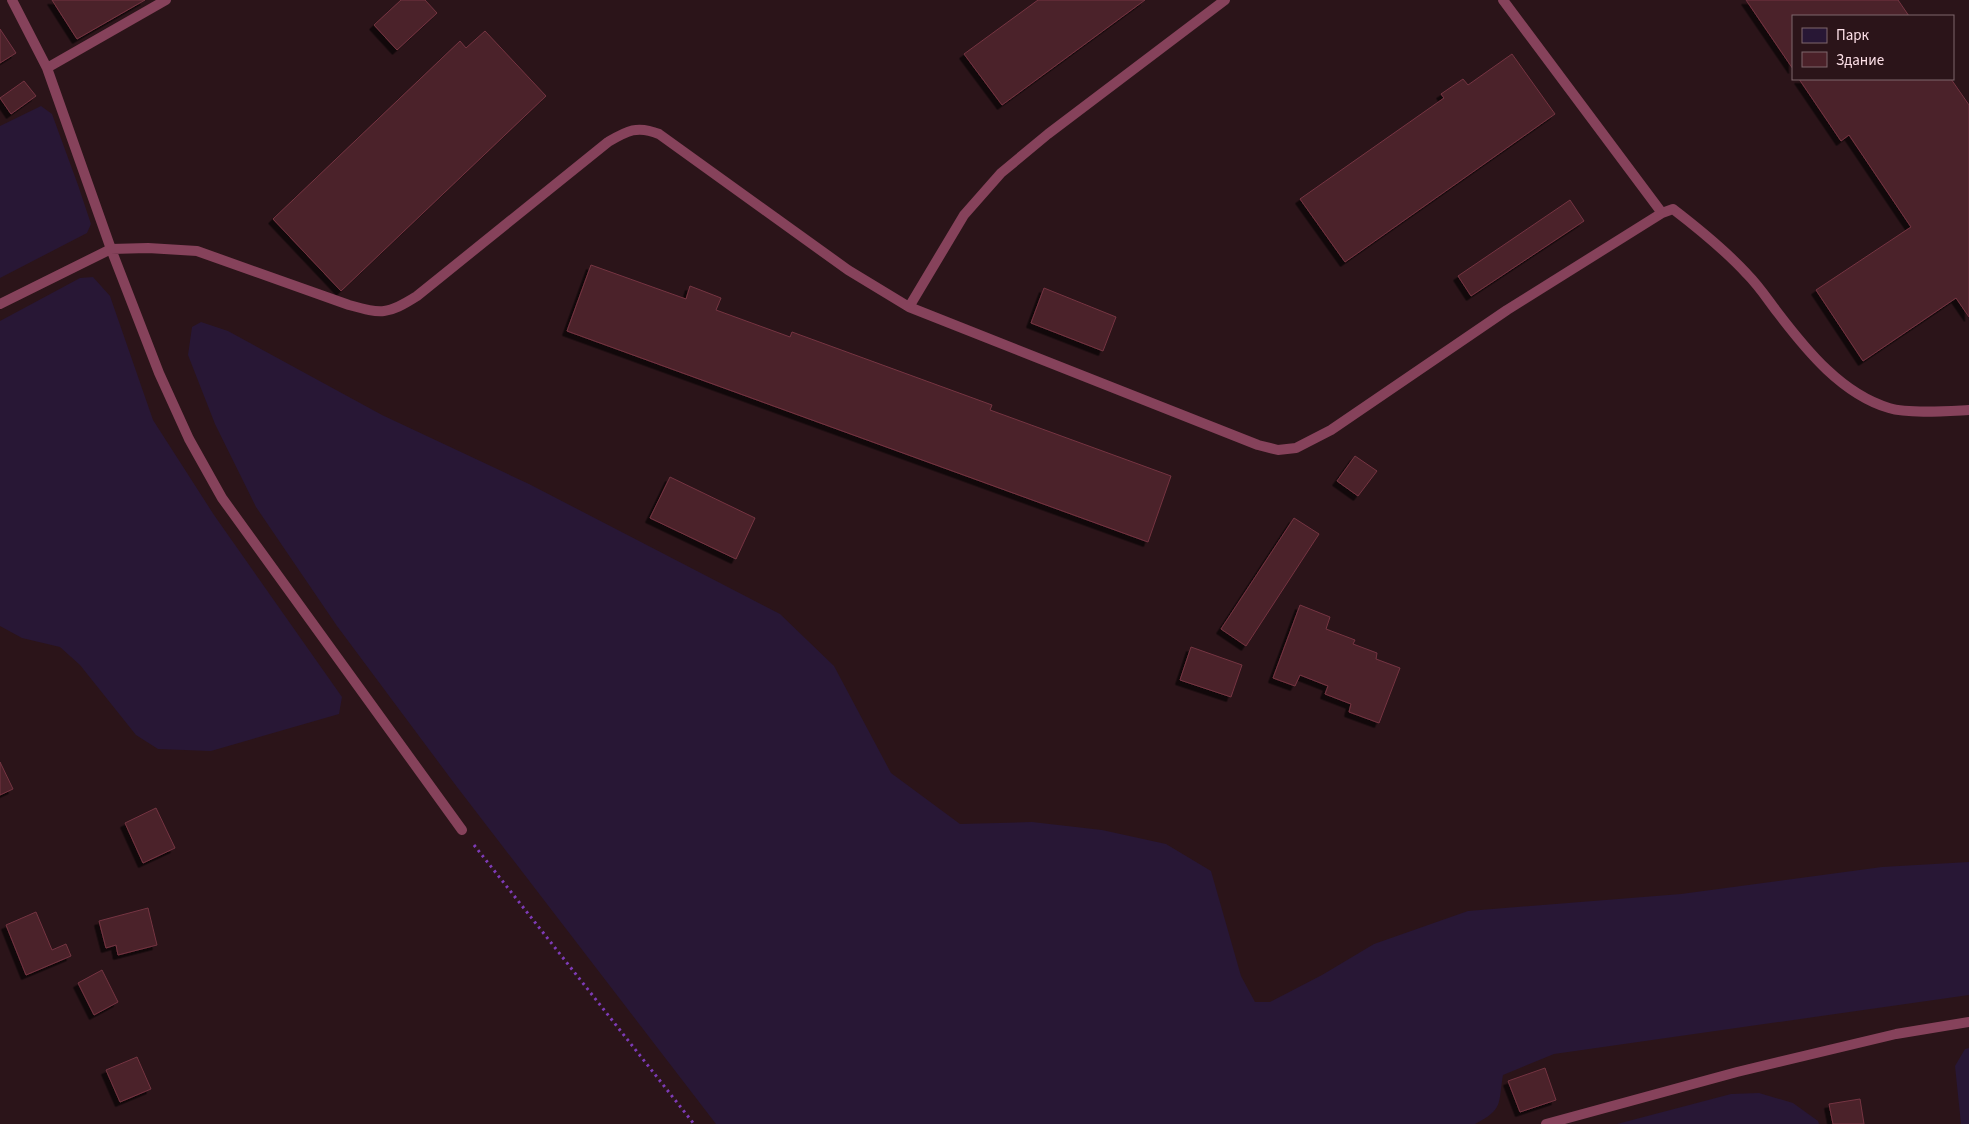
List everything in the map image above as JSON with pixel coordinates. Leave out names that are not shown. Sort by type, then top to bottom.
[{"type":"lane","points":[[12,0],[47,68],[111,249],[163,382],[189,439],[222,498],[462,830]]},
{"type":"lane","points":[[47,68],[166,0]]},
{"type":"lane","points":[[910,307],[964,215],[1001,173],[1048,134],[1224,0]]},
{"type":"lane","points":[[1504,0],[1662,213]]},
{"type":"lane","points":[[0,304],[111,249],[148,248],[197,251],[349,305],[372,311],[386,312],[417,296],[608,142],[626,132],[646,129],[658,134],[848,270],[910,307],[1258,446],[1278,450],[1296,448],[1330,430],[1507,310],[1662,213],[1673,209],[1704,233],[1748,275],[1784,322],[1826,369],[1859,396],[1890,408],[1936,411],[1969,410]]},
{"type":"lane","points":[[1546,1124],[1840,1047],[1896,1034],[1969,1022]]},
{"type":"path","points":[[462,830],[694,1124]]},
{"type":"green space","points":[[41,106],[52,114],[91,224],[87,233],[0,278],[0,126]]},
{"type":"green space","points":[[93,277],[110,296],[153,420],[214,515],[342,697],[339,714],[211,751],[158,749],[136,735],[80,665],[60,647],[22,638],[0,626],[0,321],[80,278]]},
{"type":"green space","points":[[201,322],[228,331],[382,415],[529,484],[780,614],[834,666],[891,773],[960,824],[1032,822],[1102,830],[1166,844],[1211,871],[1241,976],[1255,1002],[1270,1002],[1322,975],[1374,944],[1468,911],[1681,894],[1882,867],[1969,862],[1969,995],[1554,1054],[1503,1075],[1498,1105],[1491,1114],[1475,1124],[716,1124],[454,783],[337,626],[256,507],[215,424],[188,355],[192,327]]},
{"type":"green space","points":[[1969,1048],[1969,1124],[1961,1124],[1955,1066],[1965,1049]]},
{"type":"green space","points":[[1759,1093],[1793,1103],[1818,1121],[1819,1124],[1617,1124],[1731,1094]]},
{"type":"building","points":[[52,0],[145,0],[77,39]]},
{"type":"building","points":[[401,0],[425,0],[437,13],[397,50],[374,25]]},
{"type":"building","points":[[1038,0],[1145,0],[1002,105],[964,54]]},
{"type":"building","points":[[1746,0],[1898,0],[1908,15],[1792,15],[1792,68]]},
{"type":"building","points":[[0,29],[16,53],[0,63]]},
{"type":"building","points":[[485,31],[546,96],[341,291],[273,219],[460,41],[466,48]]},
{"type":"building","points":[[1512,54],[1555,114],[1345,262],[1300,199],[1444,98],[1441,94],[1463,79],[1468,85]]},
{"type":"building","points":[[1800,80],[1952,80],[1969,105],[1969,317],[1956,298],[1863,361],[1816,290],[1911,227],[1849,135],[1841,141]]},
{"type":"building","points":[[24,81],[36,96],[11,114],[0,98]]},
{"type":"building","points":[[1570,200],[1584,221],[1471,296],[1458,276]]},
{"type":"building","points":[[591,265],[686,299],[690,286],[721,298],[716,310],[790,337],[792,332],[992,405],[990,410],[1171,476],[1148,542],[567,331]]},
{"type":"building","points":[[1044,288],[1116,317],[1103,351],[1031,323]]},
{"type":"building","points":[[1355,456],[1377,471],[1358,496],[1337,481]]},
{"type":"building","points":[[670,477],[755,518],[736,559],[650,518]]},
{"type":"building","points":[[1294,518],[1319,534],[1246,646],[1221,629]]},
{"type":"building","points":[[1300,605],[1330,617],[1326,629],[1355,640],[1353,644],[1377,653],[1376,659],[1400,668],[1379,723],[1349,712],[1351,704],[1325,694],[1328,686],[1300,675],[1295,686],[1273,678]]},
{"type":"building","points":[[1191,647],[1242,665],[1231,697],[1180,680]]},
{"type":"building","points":[[0,762],[13,789],[0,795]]},
{"type":"building","points":[[156,808],[175,848],[143,863],[125,823]]},
{"type":"building","points":[[148,908],[157,945],[118,955],[116,945],[106,948],[99,921]]},
{"type":"building","points":[[36,912],[52,950],[66,944],[71,956],[26,975],[6,925]]},
{"type":"building","points":[[102,970],[118,1002],[94,1015],[78,983]]},
{"type":"building","points":[[137,1057],[151,1089],[120,1102],[106,1070]]},
{"type":"building","points":[[1545,1068],[1556,1100],[1520,1112],[1508,1081]]},
{"type":"building","points":[[1860,1099],[1864,1124],[1833,1124],[1829,1104]]}]
